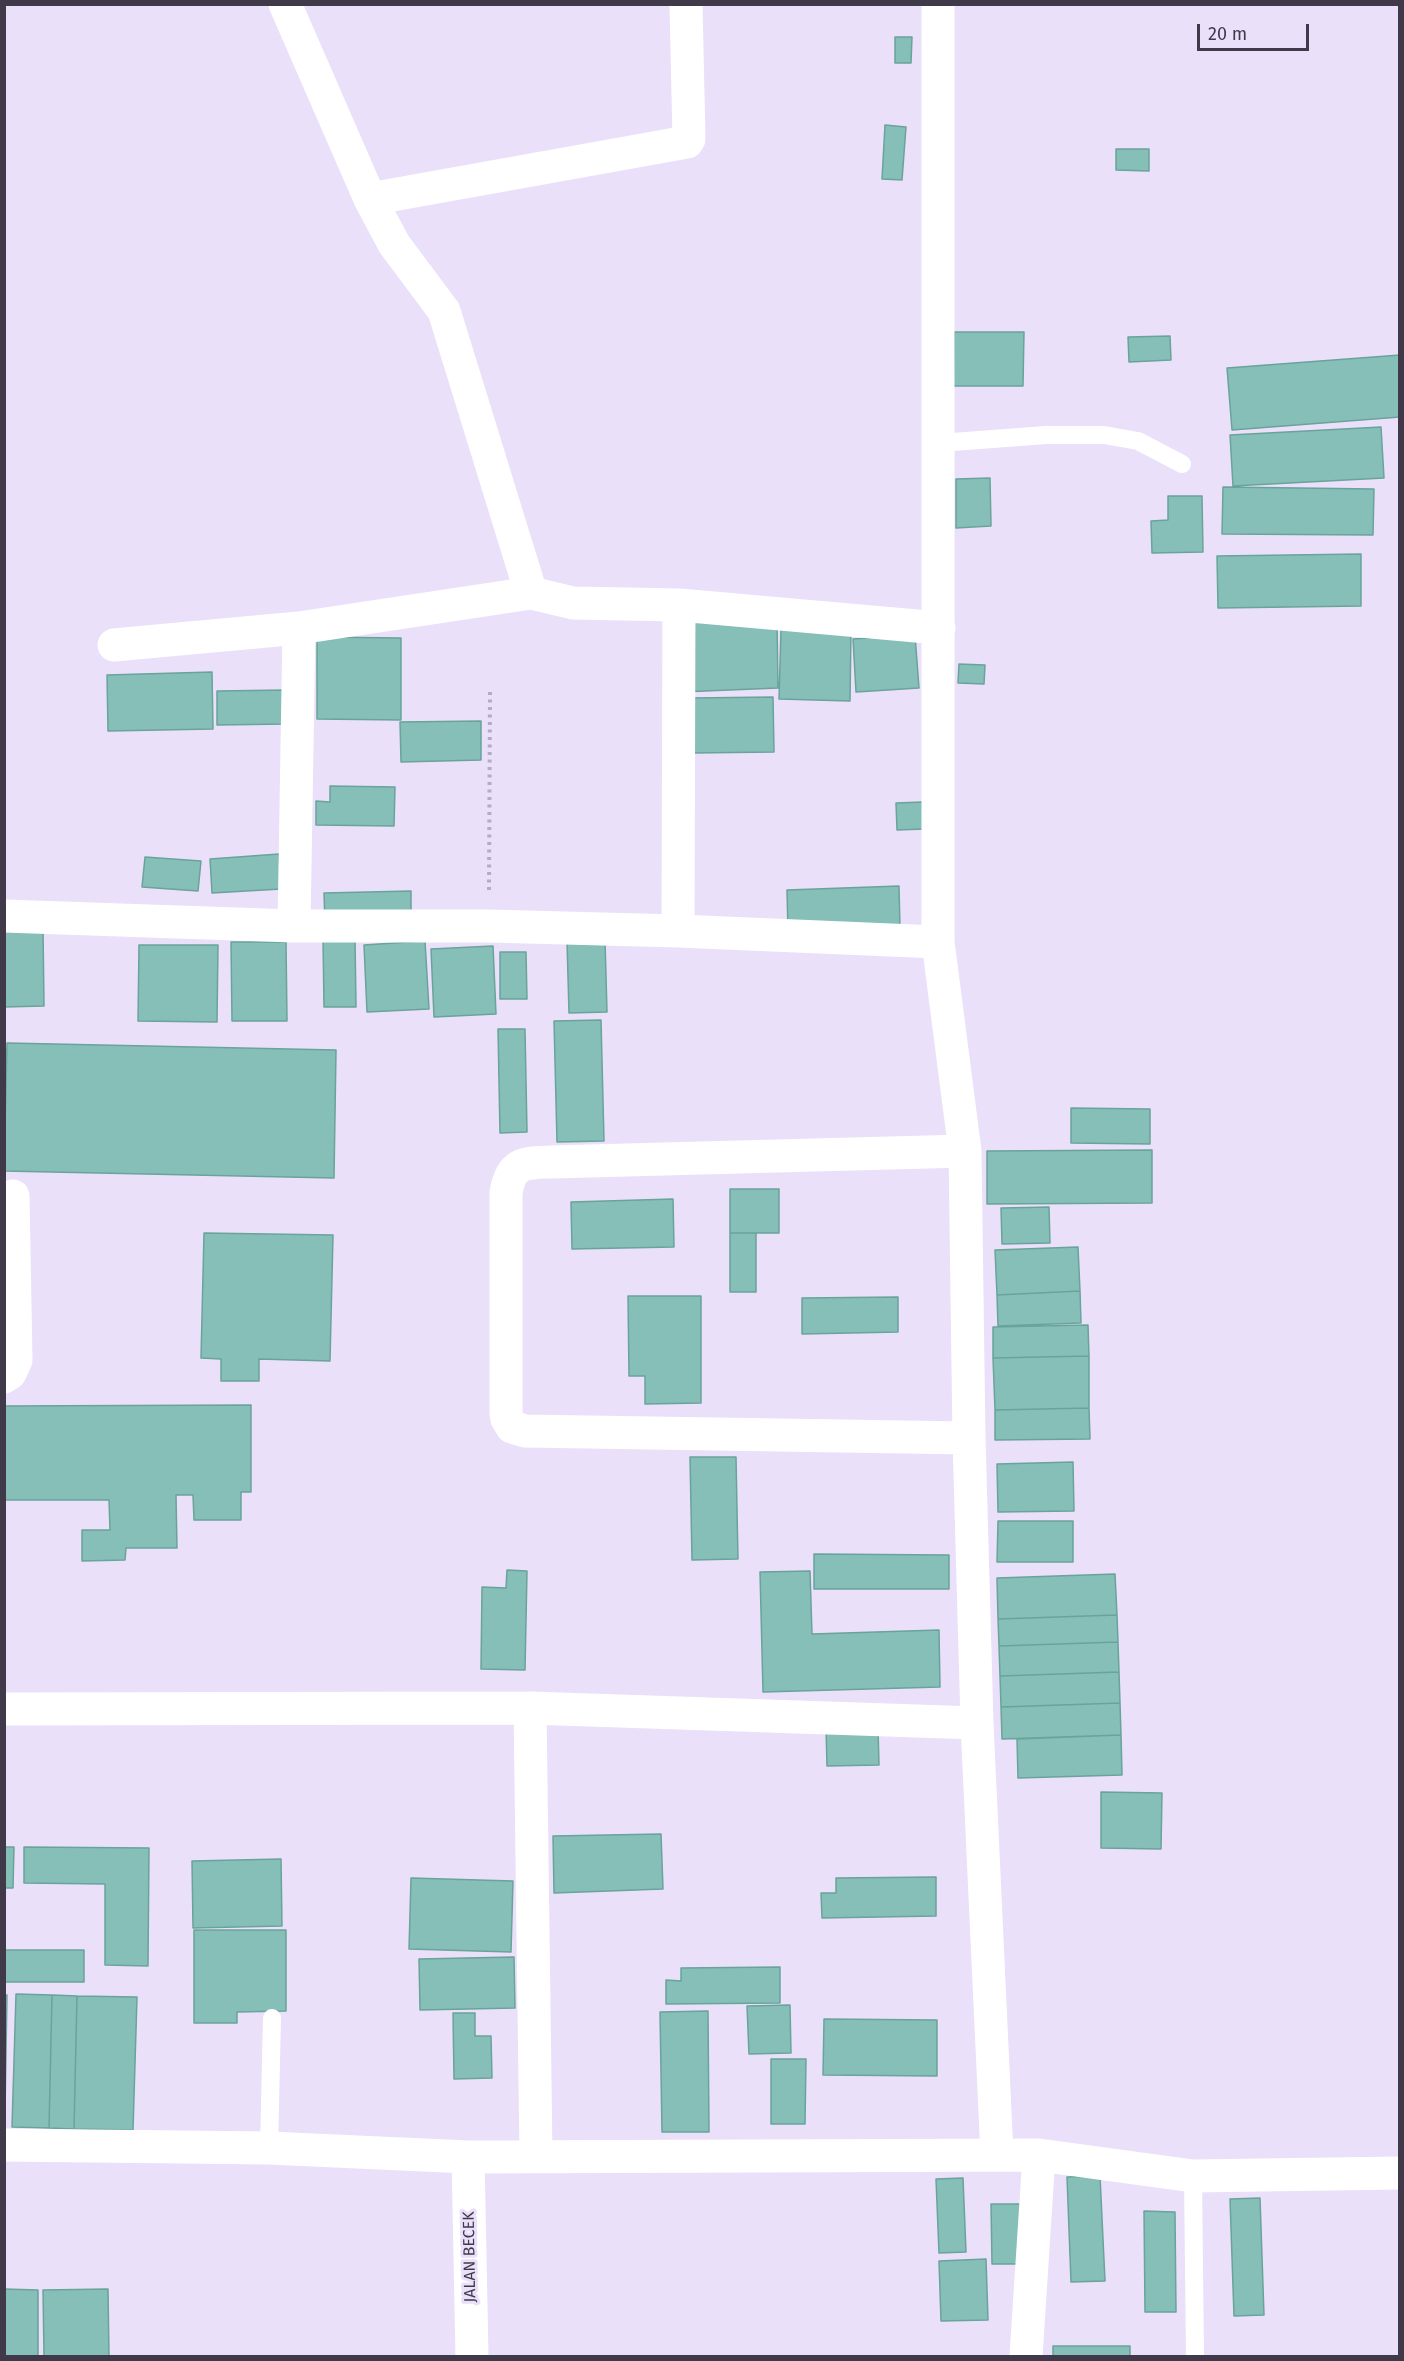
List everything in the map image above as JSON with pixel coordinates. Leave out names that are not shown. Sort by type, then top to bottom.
[{"type":"street","points":[[285,4],[370,199],[394,244],[444,311],[531,593]]},
{"type":"street","points":[[370,199],[687,142],[689,139],[686,4]]},
{"type":"street","points":[[939,4],[938,942],[965,1151],[969,1438],[977,1723],[997,2155]]},
{"type":"street","points":[[114,645],[299,628],[531,593],[573,603],[679,605],[939,628]]},
{"type":"street","points":[[678,931],[679,605]]},
{"type":"street","points":[[294,926],[299,628]]},
{"type":"street","points":[[4,916],[294,926],[489,926],[678,931],[938,942]]},
{"type":"street","points":[[965,1151],[551,1162],[520,1165],[512,1173],[506,1193],[506,1413],[512,1427],[525,1431],[969,1438]]},
{"type":"street","points":[[4,1377],[10,1373],[16,1360],[13,1196]]},
{"type":"street","points":[[4,1709],[530,1708],[977,1723]]},
{"type":"street","points":[[530,1708],[536,2156]]},
{"type":"street","points":[[4,2145],[269,2148],[468,2157],[1039,2155],[1193,2176],[1400,2173]]},
{"type":"street","points":[[1026,2356],[1039,2155]]},
{"type":"street","name":"JALAN BECEK","points":[[468,2157],[472,2356]]},
{"type":"lane","points":[[939,443],[1046,435],[1104,435],[1138,441],[1182,464]]},
{"type":"lane","points":[[269,2148],[272,2018]]},
{"type":"lane","points":[[1193,2176],[1195,2356]]},
{"type":"path","points":[[489,926],[490,690]]},
{"type":"building","points":[[895,37],[912,37],[911,63],[895,63]]},
{"type":"building","points":[[885,125],[906,127],[902,180],[882,179]]},
{"type":"building","points":[[1116,149],[1149,149],[1149,171],[1116,170]]},
{"type":"building","points":[[954,332],[1024,332],[1023,386],[953,386]]},
{"type":"building","points":[[1170,336],[1171,360],[1129,362],[1128,337]]},
{"type":"building","points":[[1400,355],[1400,417],[1232,430],[1227,368]]},
{"type":"building","points":[[1381,427],[1384,478],[1233,486],[1230,435]]},
{"type":"building","points":[[990,478],[991,526],[956,528],[956,479]]},
{"type":"building","points":[[1223,487],[1374,489],[1373,535],[1222,534]]},
{"type":"building","points":[[1168,496],[1202,496],[1203,552],[1152,553],[1151,521],[1168,520]]},
{"type":"building","points":[[1361,554],[1361,606],[1218,608],[1217,556]]},
{"type":"building","points":[[777,619],[778,688],[681,692],[680,622]]},
{"type":"building","points":[[781,629],[851,631],[850,701],[779,699]]},
{"type":"building","points":[[915,635],[919,688],[856,692],[853,639]]},
{"type":"building","points":[[317,637],[401,638],[401,720],[317,719]]},
{"type":"building","points":[[959,664],[985,665],[984,684],[958,683]]},
{"type":"building","points":[[212,672],[213,729],[108,731],[107,675]]},
{"type":"building","points":[[286,690],[286,724],[217,725],[217,691]]},
{"type":"building","points":[[773,697],[774,752],[692,753],[691,698]]},
{"type":"building","points":[[481,721],[481,760],[401,762],[400,722]]},
{"type":"building","points":[[330,786],[395,787],[394,826],[316,825],[316,801],[330,802]]},
{"type":"building","points":[[923,802],[924,829],[897,830],[896,803]]},
{"type":"building","points":[[279,854],[281,889],[212,893],[210,859]]},
{"type":"building","points":[[145,857],[201,861],[198,891],[142,887]]},
{"type":"building","points":[[899,886],[900,929],[788,932],[787,890]]},
{"type":"building","points":[[411,891],[411,920],[325,923],[324,893]]},
{"type":"building","points":[[4,927],[43,927],[44,1006],[4,1007]]},
{"type":"building","points":[[355,938],[356,1007],[324,1007],[323,939]]},
{"type":"building","points":[[605,940],[607,1012],[569,1013],[567,941]]},
{"type":"building","points":[[425,941],[429,1009],[367,1012],[364,945]]},
{"type":"building","points":[[231,942],[286,942],[287,1021],[232,1021]]},
{"type":"building","points":[[139,945],[218,945],[217,1022],[138,1021]]},
{"type":"building","points":[[493,946],[496,1014],[434,1017],[431,949]]},
{"type":"building","points":[[500,952],[526,952],[527,999],[500,999]]},
{"type":"building","points":[[601,1020],[604,1141],[557,1142],[554,1021]]},
{"type":"building","points":[[498,1029],[525,1029],[527,1132],[500,1133]]},
{"type":"building","points":[[7,1043],[336,1050],[334,1178],[4,1171]]},
{"type":"building","points":[[1071,1108],[1150,1109],[1150,1144],[1071,1143]]},
{"type":"building","points":[[1152,1150],[1152,1203],[987,1204],[987,1151]]},
{"type":"building","points":[[730,1189],[779,1189],[779,1233],[730,1233]]},
{"type":"building","points":[[673,1199],[674,1247],[572,1249],[571,1202]]},
{"type":"building","points":[[1049,1207],[1050,1243],[1002,1244],[1001,1208]]},
{"type":"building","points":[[204,1233],[333,1235],[330,1361],[259,1359],[259,1381],[221,1381],[221,1359],[201,1358]]},
{"type":"building","points":[[730,1233],[756,1233],[756,1292],[730,1292]]},
{"type":"building","points":[[1078,1247],[1080,1291],[997,1295],[995,1250]]},
{"type":"building","points":[[1080,1291],[1081,1323],[998,1326],[997,1295]]},
{"type":"building","points":[[628,1296],[701,1296],[701,1403],[645,1404],[645,1376],[629,1376]]},
{"type":"building","points":[[898,1297],[898,1332],[802,1334],[802,1298]]},
{"type":"building","points":[[1088,1325],[1089,1356],[993,1358],[993,1327]]},
{"type":"building","points":[[1089,1356],[1089,1408],[995,1410],[993,1358]]},
{"type":"building","points":[[251,1405],[251,1492],[241,1492],[241,1520],[194,1520],[193,1495],[176,1495],[177,1548],[126,1548],[125,1560],[82,1561],[82,1530],[110,1530],[109,1500],[4,1500],[4,1406]]},
{"type":"building","points":[[1089,1408],[1090,1439],[995,1440],[995,1410]]},
{"type":"building","points":[[690,1457],[736,1457],[738,1559],[692,1560]]},
{"type":"building","points":[[1073,1462],[1074,1511],[998,1512],[997,1464]]},
{"type":"building","points":[[998,1521],[1073,1521],[1073,1562],[997,1562]]},
{"type":"building","points":[[814,1554],[949,1555],[949,1589],[814,1589]]},
{"type":"building","points":[[507,1570],[527,1571],[525,1670],[481,1669],[482,1587],[506,1588]]},
{"type":"building","points":[[810,1571],[812,1634],[939,1630],[940,1687],[763,1692],[760,1572]]},
{"type":"building","points":[[1115,1574],[1117,1615],[998,1619],[997,1578]]},
{"type":"building","points":[[1117,1615],[1118,1642],[999,1646],[998,1619]]},
{"type":"building","points":[[1118,1642],[1119,1672],[1000,1676],[999,1646]]},
{"type":"building","points":[[1119,1672],[1120,1703],[1001,1707],[1000,1676]]},
{"type":"building","points":[[1120,1703],[1121,1735],[1002,1739],[1001,1707]]},
{"type":"building","points":[[878,1727],[879,1765],[827,1766],[826,1728]]},
{"type":"building","points":[[1121,1735],[1122,1775],[1018,1778],[1017,1739]]},
{"type":"building","points":[[1101,1792],[1162,1793],[1161,1849],[1101,1848]]},
{"type":"building","points":[[661,1834],[663,1889],[554,1893],[553,1836]]},
{"type":"building","points":[[4,1847],[14,1847],[13,1888],[4,1888]]},
{"type":"building","points":[[24,1847],[149,1848],[148,1966],[105,1965],[105,1884],[24,1883]]},
{"type":"building","points":[[281,1859],[282,1926],[193,1928],[192,1861]]},
{"type":"building","points":[[936,1877],[936,1916],[822,1918],[821,1893],[836,1893],[836,1878]]},
{"type":"building","points":[[411,1878],[513,1881],[511,1952],[409,1949]]},
{"type":"building","points":[[194,1930],[286,1930],[286,2011],[237,2012],[237,2023],[194,2023]]},
{"type":"building","points":[[5,1950],[84,1950],[84,1982],[5,1982]]},
{"type":"building","points":[[514,1957],[515,2008],[420,2010],[419,1959]]},
{"type":"building","points":[[780,1967],[780,2003],[666,2004],[666,1980],[681,1981],[681,1968]]},
{"type":"building","points":[[16,1994],[52,1995],[49,2128],[12,2127]]},
{"type":"building","points":[[4,1995],[7,1995],[5,2110],[4,2110]]},
{"type":"building","points":[[52,1995],[77,1996],[74,2129],[49,2128]]},
{"type":"building","points":[[77,1996],[137,1997],[133,2130],[74,2129]]},
{"type":"building","points":[[790,2005],[791,2053],[749,2054],[747,2006]]},
{"type":"building","points":[[708,2011],[709,2132],[662,2132],[660,2012]]},
{"type":"building","points":[[453,2013],[475,2013],[475,2036],[491,2036],[492,2078],[454,2079]]},
{"type":"building","points":[[824,2019],[937,2020],[937,2076],[823,2075]]},
{"type":"building","points":[[771,2059],[806,2059],[805,2124],[771,2124]]},
{"type":"building","points":[[1100,2176],[1105,2281],[1071,2282],[1067,2177]]},
{"type":"building","points":[[963,2178],[966,2252],[939,2253],[936,2179]]},
{"type":"building","points":[[1260,2198],[1264,2315],[1234,2316],[1230,2199]]},
{"type":"building","points":[[991,2204],[1024,2204],[1025,2264],[992,2264]]},
{"type":"building","points":[[1144,2211],[1175,2212],[1176,2312],[1145,2312]]},
{"type":"building","points":[[986,2259],[988,2320],[941,2321],[939,2261]]},
{"type":"building","points":[[4,2289],[38,2290],[38,2356],[4,2356]]},
{"type":"building","points":[[108,2289],[109,2356],[44,2356],[43,2290]]},
{"type":"building","points":[[1053,2346],[1130,2346],[1130,2356],[1053,2356]]}]
